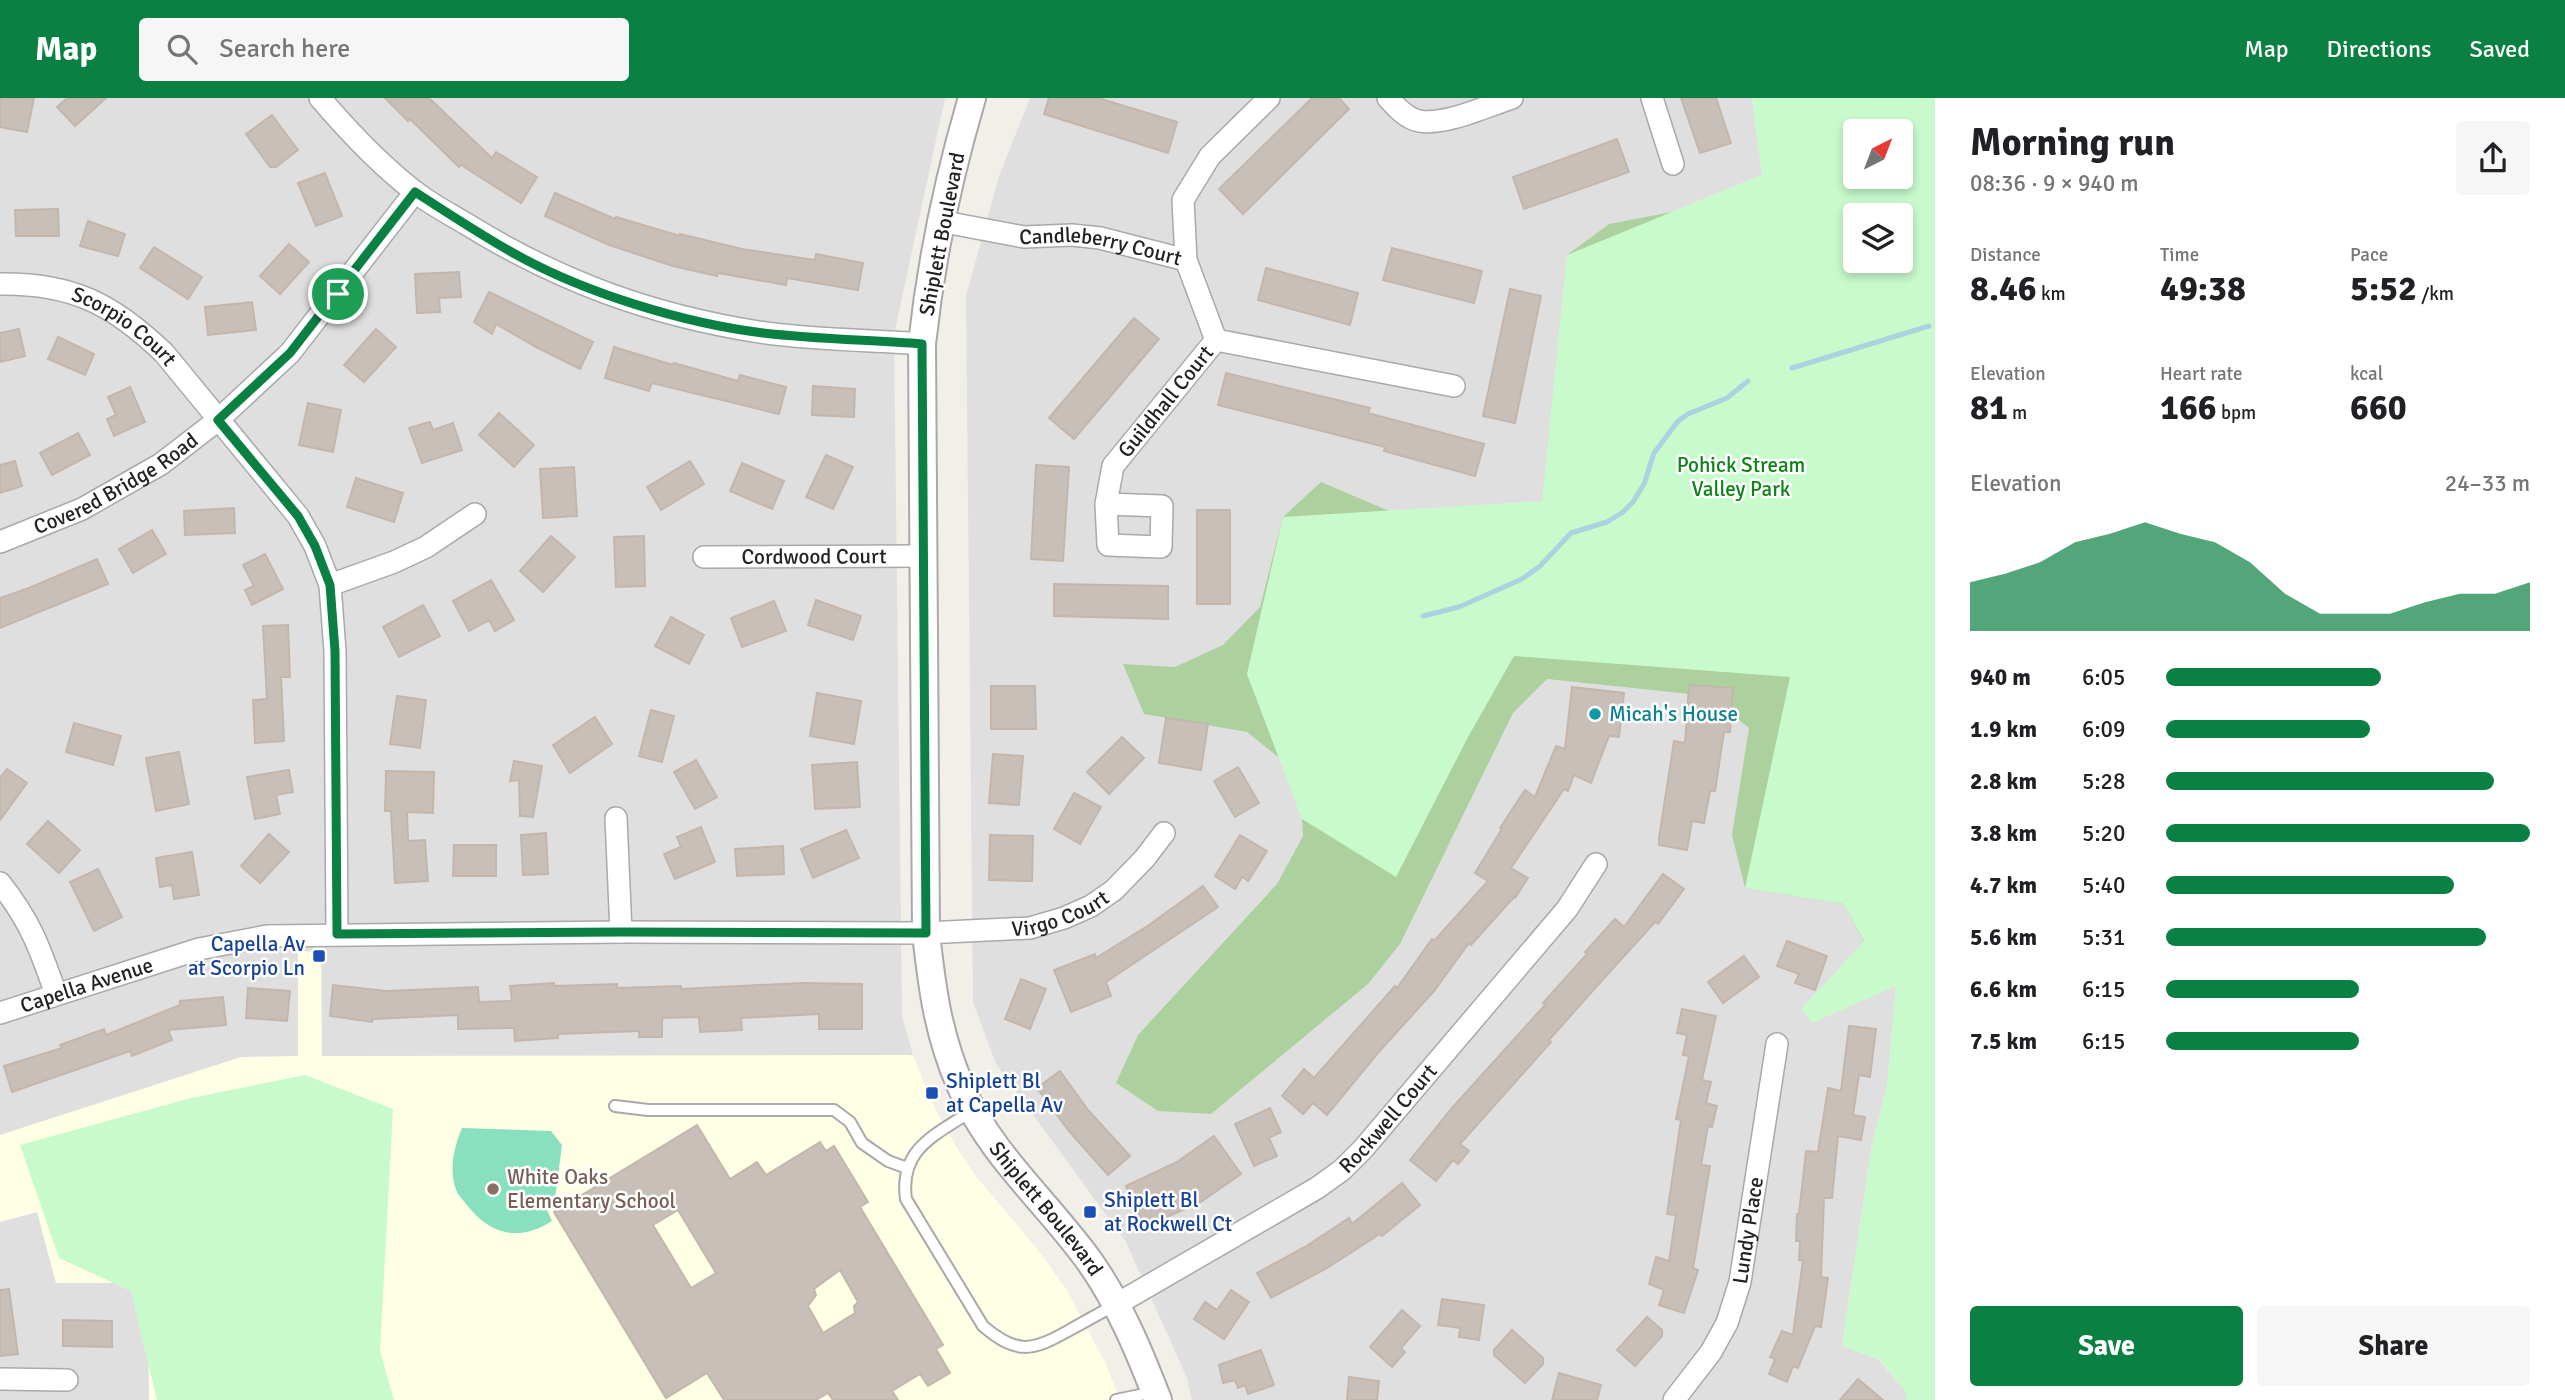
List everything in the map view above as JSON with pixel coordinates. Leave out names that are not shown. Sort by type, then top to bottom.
[{"type":"street","points":[[320,98],[354,138],[415,192],[516,254],[571,280],[644,307],[703,323],[762,333],[922,344]]},
{"type":"street","name":"Shiplett Boulevard","points":[[972,98],[939,222],[922,344],[926,933],[937,1014],[946,1051],[961,1089],[973,1110],[1000,1153],[1090,1263],[1117,1304],[1156,1396]]},
{"type":"street","points":[[1186,260],[1183,200],[1210,156],[1269,98]]},
{"type":"street","points":[[1388,98],[1399,111],[1417,122],[1440,121],[1512,98]]},
{"type":"street","points":[[1651,98],[1673,164]]},
{"type":"street","name":"Covered Bridge Road","points":[[0,542],[82,509],[160,464],[218,420],[290,353],[415,192]]},
{"type":"street","name":"Candleberry Court","points":[[939,222],[1024,237],[1072,235],[1100,238],[1186,260],[1216,340]]},
{"type":"street","name":"Scorpio Court","points":[[0,284],[33,284],[71,292],[107,307],[141,330],[298,516],[315,546],[330,585],[335,651],[337,934]]},
{"type":"street","points":[[1216,340],[1454,386]]},
{"type":"street","name":"Guildhall Court","points":[[1106,504],[1113,466],[1216,340]]},
{"type":"street","points":[[330,585],[416,552],[475,514]]},
{"type":"street","name":"Cordwood Court","points":[[704,557],[924,556]]},
{"type":"street","points":[[616,818],[621,932]]},
{"type":"street","name":"Virgo Court","points":[[926,933],[1030,928],[1064,918],[1091,906],[1114,890],[1164,834]]},
{"type":"street","name":"Rockwell Court","points":[[1117,1304],[1317,1188],[1342,1170],[1363,1149],[1566,909],[1596,864]]},
{"type":"street","points":[[0,883],[21,909],[36,939],[56,994]]},
{"type":"street","name":"Capella Avenue","points":[[0,1013],[199,949],[267,936],[621,932],[926,933]]},
{"type":"street","name":"Lundy Place","points":[[1674,1400],[1711,1352],[1727,1322],[1740,1282],[1777,1044]]},
{"type":"street","points":[[0,1379],[67,1380]]},
{"type":"lane","points":[[615,1105],[648,1110],[834,1110],[850,1122],[862,1143],[888,1161],[907,1168]]},
{"type":"lane","points":[[973,1110],[924,1144],[908,1162],[904,1181],[906,1199],[983,1326],[999,1340],[1020,1347],[1040,1346],[1117,1304]]},
{"type":"lane","points":[[1116,1400],[1156,1396]]},
{"type":"shaded area","points":[[0,98],[945,98],[894,335],[902,1016],[913,1055],[393,1109],[59,1258],[131,1291],[157,1400],[0,1400]]},
{"type":"shaded area","points":[[1030,98],[1752,98],[1762,175],[1567,255],[1543,502],[1283,517],[1513,655],[1791,676],[1844,904],[1864,942],[1802,1009],[1896,986],[1887,1086],[1872,1144],[1842,1346],[1878,1359],[1906,1392],[1906,1400],[1192,1400],[1187,1378],[1126,1242],[996,1064],[973,1002],[966,296],[999,176]]},
{"type":"shaded area","name":"White Oaks Elementary School","points":[[298,951],[321,952],[322,1056],[913,1055],[934,1107],[959,1151],[1066,1289],[1105,1362],[1120,1400],[149,1400],[148,1283],[56,1283],[37,1212],[0,1222],[0,1135],[241,1057],[298,1056]]},
{"type":"green space","name":"Pohick Stream Valley Park","points":[[1752,98],[1935,98],[1935,1400],[1906,1400],[1906,1392],[1879,1359],[1842,1346],[1872,1144],[1887,1086],[1896,986],[1812,1023],[1801,1009],[1864,941],[1844,904],[1745,888],[1790,677],[1514,656],[1468,737],[1396,877],[1302,819],[1247,674],[1283,517],[1542,501],[1567,255],[1762,175]]},
{"type":"green space","name":"Pohick Stream Valley Park","points":[[1935,98],[1896,986],[1864,942],[1844,904],[1745,888],[1732,835],[1749,728],[1709,696],[1547,679],[1513,713],[1400,944],[1368,984],[1211,1114],[1158,1111],[1116,1083],[1138,1035],[1277,884],[1303,836],[1302,819],[1288,765],[1247,732],[1144,714],[1123,664],[1175,667],[1223,645],[1260,607],[1283,517],[1321,482],[1415,522],[1542,501],[1574,346],[1567,255],[1609,224],[1765,194],[1789,145],[1843,128],[1843,189],[1913,189],[1913,119],[1870,119]]},
{"type":"green space","points":[[305,1075],[393,1109],[380,1351],[394,1400],[157,1400],[131,1291],[59,1258],[20,1145],[191,1098]]},
{"type":"green space","points":[[462,1128],[551,1131],[562,1145],[554,1206],[547,1210],[552,1221],[540,1228],[517,1233],[496,1229],[476,1215],[458,1194],[454,1184],[455,1151]]},
{"type":"building","points":[[0,98],[34,98],[27,132],[0,127]]},
{"type":"building","points":[[67,98],[106,98],[75,126],[57,107]]},
{"type":"building","points":[[385,98],[429,98],[492,158],[496,152],[537,177],[521,203],[461,165],[459,167]]},
{"type":"building","points":[[1049,98],[1098,98],[1177,122],[1168,153],[1044,114]]},
{"type":"building","points":[[1312,98],[1339,98],[1349,109],[1243,214],[1219,189]]},
{"type":"building","points":[[1681,98],[1716,98],[1731,143],[1700,153]]},
{"type":"building","points":[[272,115],[298,150],[276,167],[270,167],[246,134]]},
{"type":"building","points":[[1617,139],[1629,172],[1524,209],[1513,177]]},
{"type":"building","points":[[325,173],[342,216],[316,226],[298,183]]},
{"type":"building","points":[[555,193],[615,219],[616,217],[680,236],[815,260],[816,254],[863,263],[858,290],[787,278],[786,285],[718,273],[717,276],[673,266],[609,245],[545,216]]},
{"type":"building","points":[[58,209],[59,236],[16,236],[15,210]]},
{"type":"building","points":[[88,221],[125,234],[118,256],[80,246]]},
{"type":"building","points":[[289,244],[309,262],[280,294],[260,276]]},
{"type":"building","points":[[154,247],[202,277],[188,299],[140,268]]},
{"type":"building","points":[[1392,248],[1482,271],[1474,303],[1383,280]]},
{"type":"building","points":[[1266,268],[1358,293],[1350,325],[1258,300]]},
{"type":"building","points":[[459,272],[461,297],[439,298],[440,312],[417,313],[415,274]]},
{"type":"building","points":[[1510,289],[1541,296],[1515,423],[1483,416]]},
{"type":"building","points":[[489,292],[593,342],[580,369],[496,324],[492,334],[474,322]]},
{"type":"building","points":[[252,302],[256,330],[208,335],[205,307]]},
{"type":"building","points":[[1134,318],[1159,339],[1074,439],[1049,418]]},
{"type":"building","points":[[19,329],[25,356],[0,362],[0,333]]},
{"type":"building","points":[[376,329],[396,347],[364,382],[344,365]]},
{"type":"building","points":[[58,337],[94,354],[85,375],[48,359]]},
{"type":"building","points":[[614,347],[738,381],[740,375],[786,387],[779,414],[652,383],[649,391],[605,378]]},
{"type":"building","points":[[1226,373],[1370,408],[1368,413],[1484,444],[1475,476],[1384,451],[1385,447],[1218,405]]},
{"type":"building","points":[[813,386],[855,389],[854,417],[812,415]]},
{"type":"building","points":[[130,387],[145,422],[114,436],[107,419],[116,415],[108,397]]},
{"type":"building","points":[[308,403],[341,410],[333,452],[299,445]]},
{"type":"building","points":[[499,413],[534,445],[514,467],[479,435]]},
{"type":"building","points":[[430,422],[433,430],[453,423],[462,450],[422,463],[409,428]]},
{"type":"building","points":[[78,433],[90,455],[52,475],[40,453]]},
{"type":"building","points":[[826,455],[853,467],[833,509],[806,497]]},
{"type":"building","points":[[15,461],[22,486],[0,493],[0,465]]},
{"type":"building","points":[[690,461],[704,484],[661,510],[647,487]]},
{"type":"building","points":[[742,463],[784,481],[772,509],[730,491]]},
{"type":"building","points":[[1036,465],[1069,467],[1063,561],[1031,559]]},
{"type":"building","points":[[574,467],[577,516],[543,518],[540,469]]},
{"type":"building","points":[[356,478],[403,493],[394,522],[347,507]]},
{"type":"building","points":[[234,508],[235,533],[185,535],[184,511]]},
{"type":"building","points":[[1197,510],[1230,510],[1230,604],[1197,604]]},
{"type":"building","points":[[152,530],[166,554],[133,573],[119,549]]},
{"type":"building","points":[[551,536],[575,557],[543,592],[520,571]]},
{"type":"building","points":[[644,536],[645,586],[616,587],[614,537]]},
{"type":"building","points":[[265,554],[283,589],[252,605],[245,590],[254,586],[243,565]]},
{"type":"building","points":[[97,559],[108,584],[0,628],[0,598]]},
{"type":"building","points":[[491,580],[514,620],[495,631],[489,620],[469,631],[453,601]]},
{"type":"building","points":[[1054,584],[1168,586],[1168,619],[1054,616]]},
{"type":"building","points":[[816,600],[861,616],[853,640],[808,625]]},
{"type":"building","points":[[774,601],[786,631],[742,647],[731,618]]},
{"type":"building","points":[[423,605],[440,636],[399,657],[383,627]]},
{"type":"building","points":[[671,617],[704,635],[689,664],[655,646]]},
{"type":"building","points":[[288,625],[290,677],[281,677],[284,741],[255,743],[253,700],[267,699],[263,626]]},
{"type":"building","points":[[1689,685],[1733,688],[1730,732],[1724,732],[1715,791],[1710,791],[1704,823],[1692,821],[1687,850],[1659,845],[1659,838],[1674,741],[1685,743]]},
{"type":"building","points":[[991,686],[1035,686],[1036,729],[991,729]]},
{"type":"building","points":[[1572,687],[1624,693],[1619,737],[1609,736],[1591,783],[1574,775],[1568,791],[1564,789],[1511,868],[1528,878],[1515,898],[1471,945],[1469,943],[1434,991],[1327,1115],[1313,1103],[1303,1114],[1282,1096],[1304,1069],[1314,1078],[1395,986],[1397,988],[1432,939],[1434,941],[1488,881],[1475,873],[1502,829],[1500,828],[1525,790],[1535,797],[1556,746],[1565,749]]},
{"type":"building","points":[[817,693],[861,701],[854,744],[810,736]]},
{"type":"building","points":[[397,696],[426,700],[420,748],[390,744]]},
{"type":"building","points":[[651,710],[674,716],[662,762],[639,756]]},
{"type":"building","points":[[595,717],[612,744],[570,773],[553,745]]},
{"type":"building","points":[[1166,718],[1208,724],[1201,770],[1159,763]]},
{"type":"building","points":[[74,723],[121,736],[113,765],[66,752]]},
{"type":"building","points":[[1122,737],[1144,758],[1109,794],[1087,772]]},
{"type":"building","points":[[179,752],[189,804],[156,811],[146,758]]},
{"type":"building","points":[[993,754],[1023,756],[1019,805],[989,803]]},
{"type":"building","points":[[696,760],[717,797],[695,809],[674,772]]},
{"type":"building","points":[[514,761],[542,766],[533,817],[520,816],[519,780],[510,781]]},
{"type":"building","points":[[857,762],[860,807],[815,809],[812,765]]},
{"type":"building","points":[[1238,767],[1259,803],[1235,817],[1214,781]]},
{"type":"building","points":[[7,769],[27,783],[0,820],[0,778]]},
{"type":"building","points":[[289,770],[293,792],[276,795],[280,814],[255,819],[247,777]]},
{"type":"building","points":[[386,771],[434,772],[433,813],[407,812],[408,841],[425,840],[428,881],[395,883],[391,811],[385,811]]},
{"type":"building","points":[[1074,793],[1101,807],[1080,844],[1054,829]]},
{"type":"building","points":[[48,821],[80,850],[59,873],[27,844]]},
{"type":"building","points":[[701,827],[715,862],[675,879],[664,854],[681,847],[677,837]]},
{"type":"building","points":[[846,830],[859,858],[813,878],[801,849]]},
{"type":"building","points":[[546,833],[548,874],[523,875],[521,835]]},
{"type":"building","points":[[269,834],[289,852],[260,883],[241,866]]},
{"type":"building","points":[[990,835],[1033,836],[1032,881],[989,880]]},
{"type":"building","points":[[1240,835],[1267,851],[1248,881],[1242,877],[1235,889],[1215,876]]},
{"type":"building","points":[[454,845],[496,845],[496,876],[453,876]]},
{"type":"building","points":[[783,846],[784,874],[737,876],[735,849]]},
{"type":"building","points":[[192,852],[199,895],[174,899],[172,885],[160,887],[156,858]]},
{"type":"building","points":[[98,869],[122,917],[94,931],[70,882]]},
{"type":"building","points":[[1663,874],[1684,889],[1658,924],[1655,922],[1597,986],[1460,1144],[1469,1151],[1458,1164],[1453,1160],[1436,1181],[1410,1160],[1452,1108],[1545,1005],[1543,1003],[1587,954],[1585,952],[1615,919],[1624,927]]},
{"type":"building","points":[[1203,886],[1218,907],[1106,982],[1111,996],[1071,1012],[1054,970],[1095,954],[1096,958],[1149,925]]},
{"type":"building","points":[[1787,941],[1827,956],[1815,990],[1795,983],[1799,974],[1777,966]]},
{"type":"building","points":[[1744,956],[1759,977],[1723,1003],[1708,982]]},
{"type":"building","points":[[1021,979],[1046,989],[1030,1029],[1005,1019]]},
{"type":"building","points":[[554,983],[554,986],[617,984],[617,988],[681,986],[681,989],[801,983],[862,984],[862,1029],[819,1029],[819,1014],[741,1018],[742,1030],[700,1032],[699,1017],[662,1018],[662,1037],[639,1037],[639,1031],[558,1034],[558,1038],[515,1041],[514,1028],[458,1029],[458,1015],[373,1019],[372,1022],[330,1016],[333,985],[386,991],[478,987],[479,1002],[512,1001],[510,986]]},
{"type":"building","points":[[248,988],[290,991],[287,1021],[246,1018]]},
{"type":"building","points":[[223,997],[226,1025],[168,1030],[172,1040],[132,1056],[130,1051],[12,1092],[4,1066],[62,1048],[60,1045],[104,1029],[106,1035],[180,1005],[180,1001]]},
{"type":"building","points":[[1682,1009],[1716,1016],[1702,1080],[1711,1082],[1706,1103],[1717,1106],[1712,1127],[1708,1126],[1701,1165],[1710,1166],[1693,1268],[1698,1270],[1684,1313],[1659,1305],[1664,1290],[1649,1284],[1656,1257],[1669,1261],[1676,1215],[1667,1214],[1681,1120],[1676,1119],[1689,1056],[1683,1055],[1687,1035],[1677,1033]]},
{"type":"building","points":[[1849,1026],[1876,1029],[1870,1077],[1859,1075],[1853,1115],[1865,1117],[1861,1140],[1838,1136],[1832,1198],[1824,1198],[1821,1277],[1828,1278],[1821,1327],[1815,1326],[1798,1368],[1793,1366],[1787,1382],[1769,1374],[1775,1359],[1770,1357],[1782,1331],[1793,1335],[1803,1260],[1799,1260],[1800,1241],[1796,1241],[1806,1151],[1818,1152],[1828,1088],[1841,1091]]},
{"type":"building","points":[[1060,1071],[1088,1110],[1130,1156],[1108,1175],[1069,1131],[1037,1088]]},
{"type":"building","points":[[1270,1108],[1281,1132],[1269,1138],[1277,1156],[1254,1166],[1235,1124]]},
{"type":"building","points":[[697,1125],[730,1179],[757,1162],[766,1175],[820,1142],[826,1151],[834,1146],[868,1202],[860,1207],[943,1345],[936,1349],[950,1373],[928,1386],[920,1374],[892,1391],[898,1400],[833,1400],[828,1393],[816,1400],[724,1400],[707,1373],[666,1398],[554,1212]],"holes":[[[678,1210],[716,1273],[691,1288],[653,1225]],[[840,1270],[858,1302],[854,1306],[855,1313],[823,1333],[808,1306],[816,1295],[814,1289]]]},
{"type":"building","points":[[1214,1136],[1241,1174],[1201,1202],[1145,1227],[1126,1186],[1177,1162]]},
{"type":"building","points":[[1402,1183],[1420,1205],[1382,1236],[1380,1234],[1327,1268],[1271,1298],[1257,1273],[1305,1247],[1349,1218],[1352,1224]]},
{"type":"building","points":[[9,1289],[18,1354],[0,1356],[0,1290]]},
{"type":"building","points":[[1231,1290],[1249,1302],[1224,1339],[1194,1319],[1205,1302],[1217,1310]]},
{"type":"building","points":[[1442,1299],[1484,1305],[1479,1340],[1459,1337],[1460,1328],[1438,1325]]},
{"type":"building","points":[[1402,1310],[1420,1326],[1401,1348],[1405,1352],[1392,1367],[1370,1347]]},
{"type":"building","points":[[1647,1317],[1662,1330],[1662,1336],[1635,1366],[1617,1350]]},
{"type":"building","points":[[63,1320],[112,1321],[112,1347],[63,1346]]},
{"type":"building","points":[[1512,1330],[1543,1358],[1543,1364],[1525,1383],[1494,1355],[1494,1350]]},
{"type":"building","points":[[1261,1350],[1274,1385],[1248,1394],[1245,1385],[1238,1388],[1235,1380],[1223,1383],[1219,1365]]},
{"type":"building","points":[[1559,1373],[1601,1385],[1597,1400],[1552,1400]]},
{"type":"building","points":[[1349,1377],[1379,1381],[1377,1400],[1347,1400]]},
{"type":"building","points":[[1858,1379],[1883,1400],[1840,1400]]},
{"type":"waterway","points":[[1792,368],[1929,326]]},
{"type":"waterway","points":[[1423,616],[1459,607],[1522,579],[1540,566],[1571,533],[1607,522],[1623,512],[1644,484],[1654,453],[1678,421],[1727,398],[1748,381]]},
{"type":"place","name":"Micah's House","points":[[1595,714]]},
{"type":"place","name":"Capella Av at Scorpio Ln","points":[[319,956]]},
{"type":"place","name":"Shiplett Bl at Capella Av","points":[[932,1093]]},
{"type":"place","name":"White Oaks Elementary School","points":[[493,1189]]},
{"type":"place","name":"Shiplett Bl at Rockwell Ct","points":[[1090,1212]]},
{"type":"route","points":[[415,192],[516,254],[571,280],[644,307],[703,323],[762,333],[922,344],[926,933],[337,934],[335,651],[330,585],[315,546],[298,516],[218,420],[290,353],[338,294],[415,192]]}]
